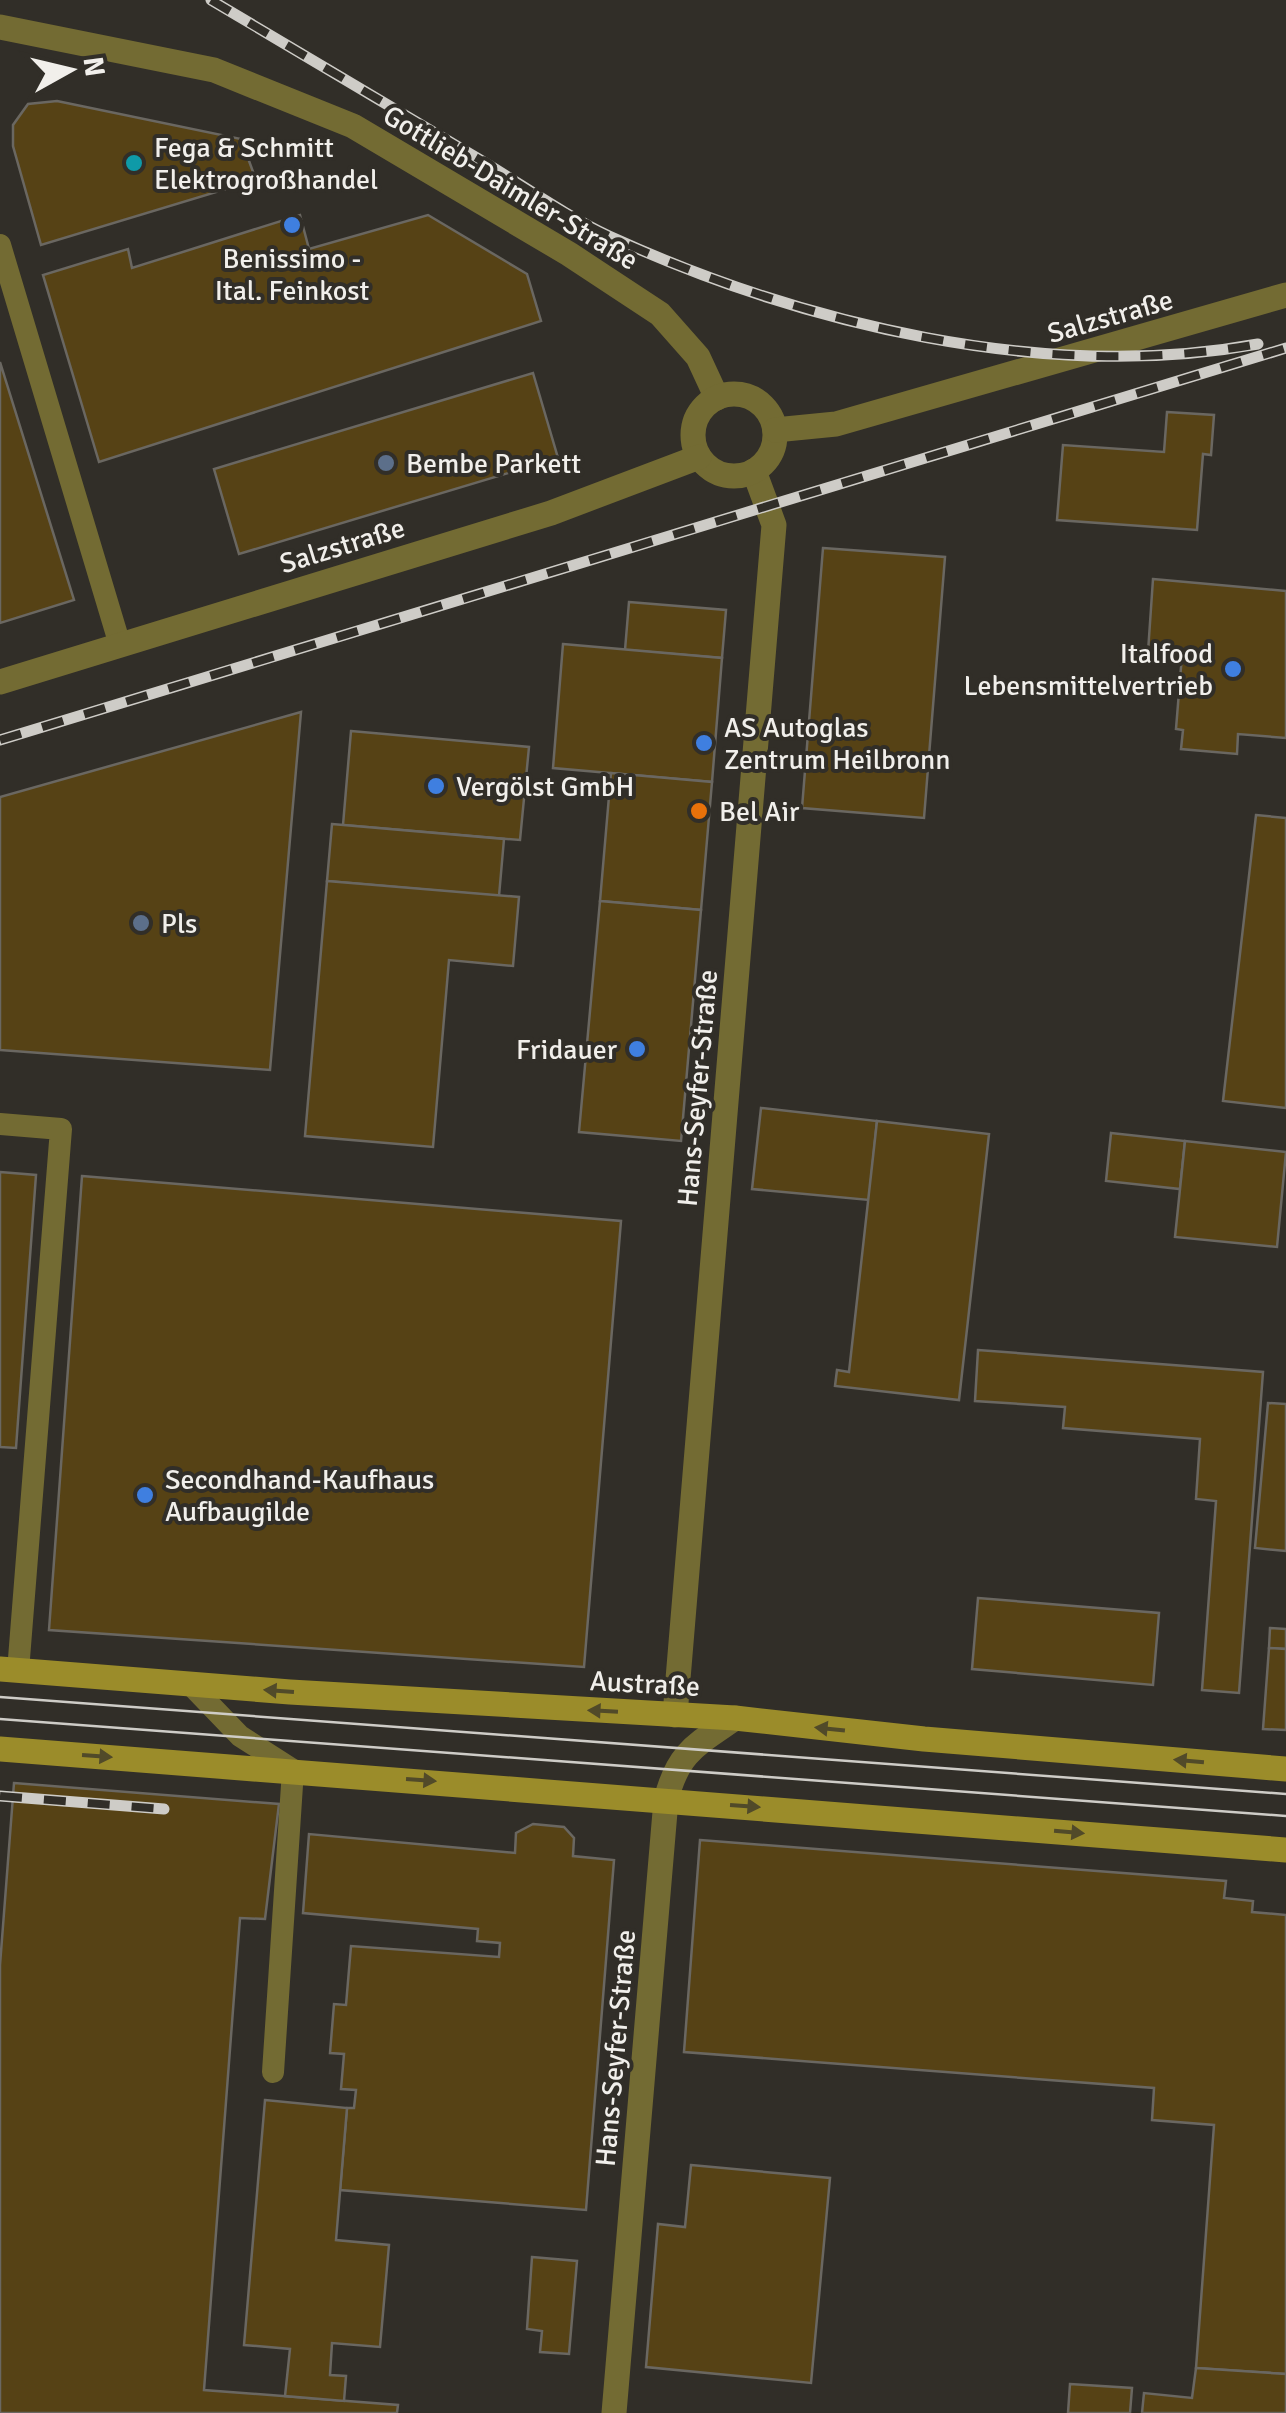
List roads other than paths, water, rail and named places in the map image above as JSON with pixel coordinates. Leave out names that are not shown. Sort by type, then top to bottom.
[{"type":"main road","name":"Austraße","points":[[9,1670],[735,1718],[924,1739],[1286,1769]]},
{"type":"main road","points":[[0,1749],[1286,1850]]},
{"type":"street","name":"Gottlieb-Daimler-Straße","points":[[0,27],[214,70],[353,126],[569,254],[660,314],[698,358],[717,398]]},
{"type":"street","name":"Salzstraße","points":[[775,430],[836,424],[1286,295]]},
{"type":"street","points":[[730,394],[754,400],[771,418],[775,430],[771,454],[754,471],[730,476],[707,466],[694,444],[697,416],[717,398],[730,394]]},
{"type":"street","name":"Salzstraße","points":[[0,682],[550,512],[699,456]]},
{"type":"street","name":"Hans-Seyfer-Straße","points":[[674,1715],[774,525],[754,471]]},
{"type":"street","name":"Hans-Seyfer-Straße","points":[[614,2413],[666,1800],[674,1769],[688,1750],[735,1718]]},
{"type":"lane","points":[[0,245],[120,645]]},
{"type":"lane","points":[[0,1124],[61,1129],[9,1670]]},
{"type":"lane","points":[[191,1685],[240,1736],[293,1770],[273,2072]]},
{"type":"tram line","points":[[0,1697],[1286,1794]]},
{"type":"tram line","points":[[0,1719],[1286,1816]]},
{"type":"railway","points":[[211,0],[591,227],[684,268],[762,295],[926,338],[1010,350],[1094,356],[1177,354],[1258,344]]},
{"type":"railway","points":[[0,740],[1286,348]]},
{"type":"railway","points":[[0,1796],[164,1809]]},
{"type":"place","name":"Fega & Schmitt Elektrogroßhandel","points":[[134,163]]},
{"type":"place","name":"Benissimo - Ital. Feinkost","points":[[292,225]]},
{"type":"place","name":"Bembe Parkett","points":[[386,463]]},
{"type":"place","name":"Italfood Lebensmittelvertrieb","points":[[1233,669]]},
{"type":"place","name":"AS Autoglas Zentrum Heilbronn","points":[[704,743]]},
{"type":"place","name":"Vergölst GmbH","points":[[436,786]]},
{"type":"place","name":"Bel Air","points":[[699,811]]},
{"type":"place","name":"Pls","points":[[141,923]]},
{"type":"place","name":"Fridauer","points":[[637,1049]]},
{"type":"place","name":"Secondhand-Kaufhaus Aufbaugilde","points":[[145,1495]]}]
